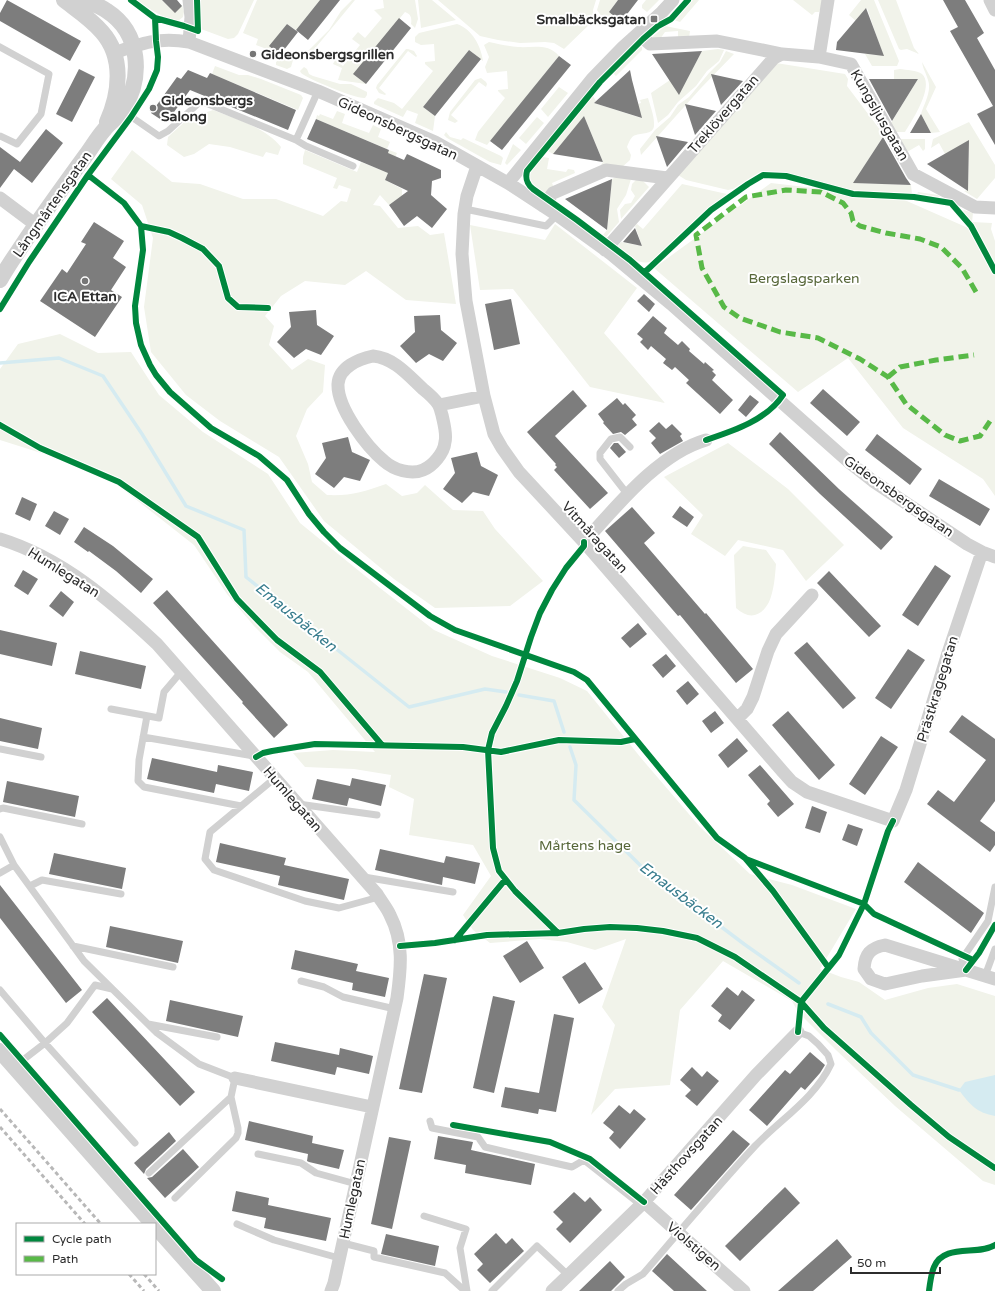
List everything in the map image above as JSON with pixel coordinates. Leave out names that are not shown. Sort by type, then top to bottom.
[{"type":"street","points":[[64,0],[100,29],[108,40],[114,53]]},
{"type":"street","points":[[85,0],[112,15],[126,31],[134,46]]},
{"type":"street","points":[[189,0],[191,17],[189,42]]},
{"type":"street","points":[[508,183],[592,79],[623,47],[662,12],[673,0]]},
{"type":"street","points":[[819,57],[828,0]]},
{"type":"street","points":[[990,0],[995,10]]},
{"type":"street","name":"Kungsljusgatan","points":[[638,34],[650,44],[717,41],[782,54],[819,57],[851,64],[913,174],[975,207],[995,208]]},
{"type":"street","name":"Gideonsbergsgatan","points":[[114,53],[156,40],[172,39],[189,42],[318,91],[435,142],[508,183],[557,215],[605,250],[671,304],[850,463],[873,481],[939,526],[982,552],[995,557]]},
{"type":"street","name":"Långmårtensgatan","points":[[0,280],[36,225],[104,129],[123,111],[130,98],[134,84],[136,59],[134,46]]},
{"type":"street","name":"Långmårtensgatan","points":[[104,129],[112,110],[118,86],[118,66],[114,53]]},
{"type":"street","name":"Treklövergatan","points":[[605,250],[774,58],[782,54]]},
{"type":"street","name":"Vitmåragatan","points":[[477,166],[467,196],[465,209],[462,254],[466,301],[484,396],[494,434],[502,448],[519,472],[584,542],[792,782],[807,792],[888,820]]},
{"type":"street","points":[[543,206],[554,193],[606,170],[667,178]]},
{"type":"street","points":[[0,198],[36,225]]},
{"type":"street","points":[[373,356],[381,357],[392,362],[405,372],[439,405],[445,437],[445,443],[441,453],[435,462],[426,469],[416,473],[401,470],[384,462],[364,440],[346,413],[340,396],[338,384],[341,374],[348,366],[360,359],[373,356]]},
{"type":"street","points":[[439,405],[484,396]]},
{"type":"street","points":[[584,542],[628,495],[663,462],[685,448],[706,440]]},
{"type":"street","name":"Humlegatan","points":[[0,539],[34,551],[88,584],[126,615],[157,644],[362,877],[379,897],[390,915],[400,946],[402,959],[401,975],[395,1009],[331,1291]]},
{"type":"street","name":"Prästkragegatan","points":[[888,820],[893,821],[906,790],[948,653],[982,552]]},
{"type":"street","points":[[737,719],[747,709],[753,697],[768,651],[776,634],[812,595]]},
{"type":"street","points":[[966,970],[922,976],[885,984],[871,979],[864,969],[864,960],[869,952],[876,947],[885,945],[966,970],[990,978]]},
{"type":"street","name":"Hästhovsgatan","points":[[552,1291],[642,1203],[756,1075],[798,1032]]},
{"type":"street","points":[[0,1051],[152,1223]]},
{"type":"street","points":[[235,1078],[372,1107]]},
{"type":"street","name":"Violstigen","points":[[642,1203],[733,1276],[744,1291]]},
{"type":"street","points":[[156,1227],[213,1291]]},
{"type":"lane","points":[[0,47],[49,74],[41,114],[17,144],[0,136]]},
{"type":"lane","points":[[296,140],[318,91]]},
{"type":"lane","points":[[123,111],[159,136],[168,131],[201,101],[296,140],[306,146],[353,166]]},
{"type":"lane","points":[[465,209],[546,226],[557,215]]},
{"type":"lane","points":[[628,495],[600,458],[600,453],[611,439],[620,437],[630,447]]},
{"type":"lane","points":[[111,709],[159,718],[164,692],[181,672]]},
{"type":"lane","points":[[147,716],[139,760],[138,781],[144,787],[241,806]]},
{"type":"lane","points":[[143,737],[256,757]]},
{"type":"lane","points":[[0,749],[41,757]]},
{"type":"lane","points":[[275,778],[210,832],[205,859],[214,870],[305,901],[339,908],[379,897]]},
{"type":"lane","points":[[298,804],[377,814]]},
{"type":"lane","points":[[0,809],[3,808],[82,824]]},
{"type":"lane","points":[[0,837],[14,865],[84,961],[157,1033],[199,1064],[235,1078],[231,1097],[238,1128],[236,1138],[175,1198]]},
{"type":"lane","points":[[0,873],[14,865]]},
{"type":"lane","points":[[362,877],[453,892]]},
{"type":"lane","points":[[30,886],[42,880],[121,894]]},
{"type":"lane","points":[[966,970],[962,959],[988,921],[995,887]]},
{"type":"lane","points":[[73,946],[173,967]]},
{"type":"lane","points":[[990,978],[995,949]]},
{"type":"lane","points":[[301,981],[324,987],[343,997],[395,1009]]},
{"type":"lane","points":[[14,1067],[45,1043],[67,1023],[95,985],[112,989]]},
{"type":"lane","points":[[0,990],[45,1043],[135,1143]]},
{"type":"lane","points":[[148,1024],[218,1037]]},
{"type":"lane","points":[[618,1291],[626,1284],[643,1274],[756,1145],[797,1108],[827,1074],[831,1064],[828,1054],[809,1036],[798,1032]]},
{"type":"lane","points":[[150,1173],[231,1097]]},
{"type":"lane","points":[[430,1121],[432,1128],[478,1136],[485,1147],[572,1167],[584,1160],[642,1203]]},
{"type":"lane","points":[[258,1154],[301,1163],[316,1173],[356,1184]]},
{"type":"lane","points":[[424,1216],[466,1229],[460,1248],[466,1291]]},
{"type":"lane","points":[[238,1224],[274,1240],[339,1258]]},
{"type":"lane","points":[[343,1243],[374,1251],[374,1257],[445,1273],[466,1291]]},
{"type":"lane","points":[[492,1291],[537,1246],[568,1276]]},
{"type":"green space","points":[[137,0],[162,0],[175,12],[182,5],[184,12],[183,17],[178,21],[167,18],[151,10]]},
{"type":"green space","points":[[201,0],[254,0],[238,34],[234,38],[228,39],[201,29]]},
{"type":"green space","points":[[257,0],[320,0],[296,30],[287,24],[270,46],[273,52],[262,54],[264,48],[256,45],[258,39],[243,33]]},
{"type":"green space","points":[[352,0],[355,0],[312,52],[320,59],[316,60],[308,57],[306,53],[329,30],[341,11]]},
{"type":"green space","points":[[383,0],[415,0],[418,19],[415,28],[411,24],[410,15],[405,12],[354,74],[366,84],[338,80],[342,68],[333,64],[335,60],[343,66],[360,45],[352,39],[358,32],[365,38],[382,18],[374,10],[384,8]]},
{"type":"green space","points":[[418,0],[432,0],[456,20],[421,28]]},
{"type":"green space","points":[[438,0],[596,0],[593,10],[594,20],[564,49],[554,43],[520,43],[480,36]]},
{"type":"green space","points":[[600,0],[618,0],[609,12],[615,17],[611,20],[603,21],[597,10]]},
{"type":"green space","points":[[646,0],[659,0],[647,12],[642,8],[642,5]]},
{"type":"green space","points":[[693,0],[699,0],[680,22],[674,20]]},
{"type":"green space","points":[[793,0],[824,0],[819,12],[815,12],[812,15]]},
{"type":"green space","points":[[861,0],[874,0],[899,61],[897,66],[872,66],[865,54],[883,55],[867,8],[856,21],[849,15]]},
{"type":"green space","points":[[878,0],[896,0],[914,48],[919,54],[907,49],[899,49]]},
{"type":"green space","points":[[457,24],[467,30],[475,39],[483,61],[469,50],[423,107],[435,116],[433,131],[415,123],[418,114],[407,110],[403,117],[374,104],[378,98],[394,103],[402,109],[433,71],[425,64],[425,62],[435,61],[434,44],[421,45],[415,42],[415,37],[419,33]]},
{"type":"green space","points":[[665,26],[690,31],[689,38],[678,38],[678,31],[665,32],[660,39],[651,38]]},
{"type":"green space","points":[[489,42],[518,47],[550,49],[559,56],[487,145],[475,140],[478,132],[505,98],[498,90],[508,89],[507,71],[487,73],[485,67],[489,57],[484,45]]},
{"type":"green space","points":[[640,47],[642,47],[642,50],[616,76],[613,73]]},
{"type":"green space","points":[[406,49],[414,51],[417,56],[416,57],[408,51],[379,88],[386,94],[379,93],[376,88],[377,85]]},
{"type":"green space","points":[[718,49],[724,50],[719,61],[707,71],[696,86],[678,102],[668,115],[658,123],[651,93],[670,80],[679,94],[702,51]]},
{"type":"green space","points":[[726,51],[734,54],[701,88],[641,155],[640,149],[655,130],[670,117],[678,105],[689,97],[720,62]]},
{"type":"green space","points":[[295,53],[291,67],[287,69],[276,65],[276,62],[284,56],[284,60]]},
{"type":"green space","points":[[922,62],[936,87],[926,109],[940,132],[931,133],[921,114],[929,89],[928,80]]},
{"type":"green space","points":[[776,63],[845,74],[848,79],[847,86],[884,135],[854,183],[911,185],[912,194],[838,189],[801,176],[763,172],[733,189],[728,190],[686,180],[678,175],[712,138]]},
{"type":"green space","points":[[215,66],[239,75],[248,75],[261,79],[301,95],[303,98],[298,110],[212,74]]},
{"type":"green space","points":[[304,67],[307,69],[309,74],[313,76],[340,84],[351,84],[367,92],[367,95],[365,98],[360,97],[322,84],[301,73],[300,71]]},
{"type":"green space","points":[[900,69],[922,74],[925,79],[926,87],[921,103],[905,132],[895,132],[891,123],[918,79],[894,79],[894,70]]},
{"type":"green space","points":[[481,78],[486,82],[486,87],[479,82],[451,115],[458,121],[455,123],[448,120],[450,112],[475,80]]},
{"type":"green space","points":[[559,87],[568,93],[548,117],[541,109]]},
{"type":"green space","points":[[593,96],[596,101],[594,103],[641,118],[638,104],[641,103],[640,100],[648,98],[654,123],[653,130],[631,138],[627,147],[631,155],[630,160],[621,168],[601,165],[603,162],[584,116],[553,154],[548,151]]},
{"type":"green space","points":[[213,110],[250,124],[267,134],[281,147],[278,155],[266,152],[263,157],[230,147],[209,144],[194,154],[184,157],[167,145],[168,137],[191,116],[194,121],[206,116],[207,112]]},
{"type":"green space","points":[[337,111],[345,114],[342,123],[369,133],[373,125],[381,129],[378,137],[390,142],[387,149],[316,119],[317,115],[319,116],[320,114],[333,119]]},
{"type":"green space","points":[[537,117],[544,123],[526,144],[519,138]]},
{"type":"green space","points":[[969,122],[995,165],[995,178],[977,199],[964,191],[968,190],[969,141],[945,154],[939,143],[931,148],[933,139]]},
{"type":"green space","points":[[446,132],[450,137],[461,140],[463,138],[501,156],[503,158],[501,165],[490,162],[447,138],[444,135]]},
{"type":"green space","points":[[899,139],[925,139],[925,149],[923,151],[919,145],[907,152]]},
{"type":"green space","points":[[513,144],[521,150],[507,165],[505,163]]},
{"type":"green space","points":[[132,150],[172,182],[200,184],[243,199],[276,199],[323,216],[341,201],[347,202],[351,189],[339,185],[337,189],[333,188],[337,178],[303,164],[305,150],[357,172],[361,162],[381,170],[389,150],[397,153],[385,180],[402,189],[402,196],[389,205],[380,195],[373,205],[380,206],[398,228],[418,226],[430,235],[444,233],[456,304],[406,300],[366,271],[345,285],[305,281],[281,296],[265,316],[274,326],[269,345],[292,370],[308,359],[325,365],[323,392],[307,409],[296,436],[308,464],[312,482],[327,495],[357,493],[386,484],[402,496],[417,493],[425,485],[453,510],[483,511],[495,529],[543,581],[510,606],[435,608],[394,579],[324,521],[279,457],[220,421],[186,395],[151,352],[144,307],[153,238],[142,205],[111,179]]},
{"type":"green space","points":[[543,157],[549,158],[547,169],[566,172],[568,169],[574,170],[575,173],[552,183],[554,188],[550,191],[540,191],[535,188],[530,178],[532,170]]},
{"type":"green space","points":[[616,177],[631,179],[626,195],[617,209],[619,222],[606,237],[603,235],[607,230],[612,179]]},
{"type":"green space","points":[[636,180],[643,181],[649,187],[621,219],[620,210],[625,204],[631,203],[635,196],[631,190],[632,184]]},
{"type":"green space","name":"Bergslagsparken","points":[[771,183],[900,198],[975,231],[962,212],[964,210],[973,213],[972,222],[992,223],[991,229],[995,241],[995,496],[983,479],[903,428],[848,358],[798,392],[654,268],[726,214]]},
{"type":"green space","points":[[682,184],[727,194],[701,215],[652,261],[642,262],[629,256],[618,246],[621,242],[642,246],[635,226],[637,224],[643,229]]},
{"type":"green space","points":[[918,192],[938,195],[940,197],[920,196],[917,194]]},
{"type":"green space","points":[[555,224],[637,288],[604,333],[665,403],[590,387],[513,289],[480,290],[470,225],[545,240]]},
{"type":"green space","name":"Mårtens hage","points":[[60,334],[98,353],[131,352],[159,395],[203,432],[268,474],[300,523],[434,630],[492,656],[560,678],[587,691],[641,758],[700,827],[750,874],[792,885],[856,909],[820,969],[859,982],[885,1000],[928,988],[957,984],[995,996],[995,1185],[983,1181],[895,1106],[798,1012],[792,1001],[723,961],[680,1010],[670,1085],[615,1089],[591,1115],[615,1025],[602,1007],[626,939],[595,950],[567,942],[540,939],[490,943],[473,930],[463,915],[491,876],[473,845],[409,835],[414,799],[389,787],[391,775],[354,769],[305,767],[293,753],[333,750],[375,752],[308,672],[280,652],[254,626],[227,594],[194,545],[101,472],[0,440],[0,369],[18,344]]},
{"type":"green space","points":[[728,443],[788,489],[844,545],[806,581],[783,550],[738,540],[725,556],[691,534],[703,515],[664,477]]},
{"type":"green space","points":[[743,546],[766,550],[776,564],[771,598],[762,611],[754,615],[746,614],[736,608],[734,555]]},
{"type":"water","points":[[995,1075],[995,1116],[978,1110],[966,1100],[959,1090],[965,1082]]},
{"type":"building","points":[[7,0],[81,41],[70,61],[0,21],[0,13]]},
{"type":"building","points":[[162,0],[177,0],[182,6],[175,13]]},
{"type":"building","points":[[320,0],[340,0],[308,40],[296,30]]},
{"type":"building","points":[[618,0],[638,0],[621,22],[609,12]]},
{"type":"building","points":[[943,0],[965,0],[984,33],[977,38],[995,70],[995,145],[977,114],[993,106],[950,31],[958,27]]},
{"type":"building","points":[[866,8],[884,56],[836,50],[837,42]]},
{"type":"building","points":[[399,18],[411,28],[366,84],[353,74]]},
{"type":"building","points":[[287,24],[298,32],[280,55],[269,46]]},
{"type":"building","points":[[469,50],[481,59],[435,116],[423,107]]},
{"type":"building","points":[[702,51],[679,95],[652,54]]},
{"type":"building","points":[[559,56],[571,65],[502,150],[490,141]]},
{"type":"building","points":[[79,69],[95,77],[72,122],[56,114]]},
{"type":"building","points":[[188,70],[207,78],[210,73],[296,110],[288,130],[190,90],[166,123],[151,113],[177,77],[181,79]]},
{"type":"building","points":[[630,70],[632,80],[642,118],[594,103]]},
{"type":"building","points":[[711,74],[743,81],[721,105]]},
{"type":"building","points":[[869,79],[918,79],[892,121]]},
{"type":"building","points":[[685,104],[716,111],[695,135]]},
{"type":"building","points":[[921,114],[931,133],[910,133]]},
{"type":"building","points":[[584,116],[603,162],[553,154]]},
{"type":"building","points":[[316,119],[389,150],[388,153],[404,160],[407,154],[441,170],[441,178],[432,181],[431,195],[447,209],[432,228],[417,216],[404,226],[389,205],[408,191],[385,180],[388,173],[307,139]]},
{"type":"building","points":[[46,129],[63,143],[32,183],[14,169],[0,188],[0,147],[20,162]]},
{"type":"building","points":[[656,136],[688,142],[667,167]]},
{"type":"building","points":[[883,137],[906,178],[911,185],[853,183]]},
{"type":"building","points":[[969,140],[968,191],[927,164]]},
{"type":"building","points":[[612,179],[607,230],[565,199]]},
{"type":"building","name":"ICA Ettan","points":[[94,222],[124,241],[113,258],[126,267],[111,290],[122,297],[95,337],[40,301],[62,269],[67,273],[86,244],[81,242]]},
{"type":"building","points":[[635,228],[642,246],[623,242]]},
{"type":"building","points":[[644,294],[655,304],[649,312],[637,301]]},
{"type":"building","points":[[511,299],[520,344],[494,350],[485,304]]},
{"type":"building","points":[[316,310],[317,325],[334,336],[321,355],[306,349],[294,358],[277,342],[291,327],[289,312]]},
{"type":"building","points":[[440,315],[441,330],[457,343],[443,361],[429,354],[416,363],[400,346],[415,332],[414,316]]},
{"type":"building","points":[[653,316],[667,328],[664,333],[678,345],[682,341],[690,349],[689,351],[704,364],[705,362],[714,370],[712,371],[716,375],[712,380],[733,400],[720,414],[686,383],[689,380],[675,367],[672,370],[663,363],[666,359],[651,346],[648,350],[640,342],[643,339],[637,334]]},
{"type":"building","points":[[823,389],[860,422],[847,436],[810,403]]},
{"type":"building","points":[[573,390],[587,406],[555,436],[608,493],[590,509],[554,470],[557,467],[555,465],[556,464],[527,432]]},
{"type":"building","points":[[750,395],[759,402],[746,417],[738,410]]},
{"type":"building","points":[[617,398],[623,405],[625,403],[636,415],[632,419],[637,425],[625,435],[621,432],[613,434],[603,423],[604,422],[598,414]]},
{"type":"building","points":[[659,422],[666,429],[672,424],[682,434],[680,436],[683,441],[660,454],[651,443],[656,438],[649,431]]},
{"type":"building","points":[[780,432],[839,489],[893,537],[881,550],[820,494],[769,444]]},
{"type":"building","points":[[877,434],[922,469],[910,485],[865,450]]},
{"type":"building","points":[[348,437],[352,452],[370,460],[360,481],[344,477],[334,488],[315,474],[326,458],[322,443]]},
{"type":"building","points":[[614,443],[618,443],[626,452],[619,458],[610,448]]},
{"type":"building","points":[[477,452],[481,466],[498,475],[489,496],[473,492],[462,503],[443,489],[455,473],[451,458]]},
{"type":"building","points":[[939,479],[990,509],[980,526],[929,496]]},
{"type":"building","points":[[22,497],[37,504],[30,521],[15,514]]},
{"type":"building","points":[[680,506],[694,517],[687,527],[672,517]]},
{"type":"building","points":[[632,507],[655,533],[644,543],[753,669],[736,683],[680,615],[678,616],[605,531]]},
{"type":"building","points":[[54,511],[69,519],[60,535],[45,526]]},
{"type":"building","points":[[84,527],[113,546],[153,579],[141,593],[116,571],[74,542]]},
{"type":"building","points":[[935,565],[951,576],[918,626],[902,615]]},
{"type":"building","points":[[23,570],[38,579],[28,595],[14,586]]},
{"type":"building","points":[[829,571],[881,626],[869,637],[817,583]]},
{"type":"building","points":[[167,590],[288,725],[274,738],[153,603]]},
{"type":"building","points":[[61,591],[74,602],[63,617],[49,606]]},
{"type":"building","points":[[638,623],[647,634],[630,648],[621,638]]},
{"type":"building","points":[[0,630],[57,643],[52,666],[0,654]]},
{"type":"building","points":[[807,642],[856,698],[843,709],[794,653]]},
{"type":"building","points":[[908,649],[925,660],[891,709],[875,698]]},
{"type":"building","points":[[80,651],[146,666],[141,689],[75,674]]},
{"type":"building","points":[[666,654],[676,666],[663,678],[652,665]]},
{"type":"building","points":[[688,681],[699,694],[687,705],[676,691]]},
{"type":"building","points":[[715,711],[724,723],[711,733],[702,721]]},
{"type":"building","points":[[788,711],[835,765],[819,780],[772,725]]},
{"type":"building","points":[[962,715],[995,739],[995,801],[980,821],[995,832],[995,845],[990,852],[927,804],[938,790],[954,802],[986,760],[949,732]]},
{"type":"building","points":[[0,718],[42,728],[38,749],[0,741]]},
{"type":"building","points":[[881,736],[898,747],[865,795],[849,784]]},
{"type":"building","points":[[737,738],[748,751],[728,768],[718,755]]},
{"type":"building","points":[[152,758],[217,772],[218,765],[253,772],[249,791],[216,784],[214,793],[147,779]]},
{"type":"building","points":[[760,765],[794,804],[778,817],[767,804],[770,801],[748,775]]},
{"type":"building","points":[[352,778],[386,785],[381,806],[349,798],[347,806],[312,799],[317,779],[350,786]]},
{"type":"building","points":[[7,781],[79,796],[75,817],[3,802]]},
{"type":"building","points":[[812,806],[827,812],[820,833],[805,828]]},
{"type":"building","points":[[848,824],[863,829],[857,846],[842,840]]},
{"type":"building","points":[[220,843],[286,858],[284,865],[349,879],[344,900],[278,885],[280,876],[216,862]]},
{"type":"building","points":[[380,849],[444,863],[446,856],[480,863],[475,884],[443,877],[442,885],[375,870]]},
{"type":"building","points":[[54,853],[126,868],[122,889],[49,874]]},
{"type":"building","points":[[918,862],[984,913],[971,933],[904,882]]},
{"type":"building","points":[[0,885],[82,990],[66,1003],[0,918]]},
{"type":"building","points":[[110,926],[183,941],[178,963],[106,947]]},
{"type":"building","points":[[527,941],[544,968],[520,983],[503,956]]},
{"type":"building","points":[[295,950],[358,964],[356,971],[389,978],[385,997],[352,990],[353,983],[291,969]]},
{"type":"building","points":[[585,962],[603,989],[579,1004],[562,977]]},
{"type":"building","points":[[424,974],[447,978],[422,1093],[399,1089]]},
{"type":"building","points":[[727,987],[738,996],[742,990],[755,1000],[730,1030],[718,1021],[722,1015],[711,1006]]},
{"type":"building","points":[[493,996],[515,1001],[494,1093],[473,1088]]},
{"type":"building","points":[[107,998],[195,1092],[180,1106],[92,1012]]},
{"type":"building","points":[[170,1000],[243,1016],[238,1037],[166,1021]]},
{"type":"building","points":[[554,1014],[574,1018],[556,1112],[539,1109],[538,1114],[501,1107],[505,1087],[539,1093]]},
{"type":"building","points":[[275,1042],[339,1055],[340,1048],[373,1056],[369,1074],[337,1067],[335,1075],[271,1061]]},
{"type":"building","points":[[810,1052],[825,1065],[805,1090],[801,1087],[767,1126],[749,1110],[785,1070],[790,1074]]},
{"type":"building","points":[[692,1067],[702,1077],[707,1071],[719,1081],[697,1106],[685,1096],[691,1090],[680,1080]]},
{"type":"building","points":[[619,1105],[630,1114],[634,1109],[646,1119],[620,1149],[609,1138],[614,1132],[603,1123]]},
{"type":"building","points":[[249,1121],[313,1136],[312,1143],[344,1150],[339,1169],[309,1162],[307,1161],[308,1154],[245,1140]]},
{"type":"building","points":[[733,1130],[750,1144],[691,1210],[674,1195]]},
{"type":"building","points":[[169,1132],[176,1141],[146,1169],[144,1174],[134,1163]]},
{"type":"building","points":[[438,1136],[473,1142],[471,1150],[535,1164],[531,1185],[465,1173],[466,1165],[434,1159]]},
{"type":"building","points":[[389,1137],[411,1141],[392,1229],[371,1224]]},
{"type":"building","points":[[183,1149],[199,1167],[165,1198],[147,1178],[152,1177]]},
{"type":"building","points":[[785,1187],[800,1203],[740,1261],[725,1246]]},
{"type":"building","points":[[236,1191],[269,1198],[268,1205],[331,1218],[326,1241],[264,1228],[266,1218],[232,1211]]},
{"type":"building","points":[[574,1192],[585,1202],[590,1197],[602,1210],[570,1243],[556,1229],[563,1222],[553,1212]]},
{"type":"building","points":[[496,1233],[506,1244],[512,1238],[524,1251],[490,1283],[477,1270],[483,1264],[474,1254]]},
{"type":"building","points":[[386,1234],[439,1246],[435,1266],[381,1254]]},
{"type":"building","points":[[837,1239],[852,1257],[813,1291],[778,1291]]},
{"type":"building","points":[[667,1254],[707,1291],[674,1291],[652,1271]]},
{"type":"building","points":[[610,1261],[625,1277],[611,1291],[579,1291]]},
{"type":"waterway","name":"Emausbäcken","points":[[0,363],[59,358],[103,376],[142,434],[186,506],[244,530],[246,577],[409,707],[485,689],[506,692]]},
{"type":"waterway","name":"Emausbäcken","points":[[519,695],[554,701],[564,732]]},
{"type":"waterway","name":"Emausbäcken","points":[[570,747],[576,765],[574,800],[642,867],[744,944],[799,983]]},
{"type":"waterway","name":"Emausbäcken","points":[[828,1004],[861,1017],[871,1033],[913,1075],[959,1090]]},
{"type":"railway","points":[[0,1109],[100,1223]]},
{"type":"railway","points":[[0,1127],[84,1223]]},
{"type":"railway","points":[[130,1275],[144,1291]]},
{"type":"railway","points":[[145,1275],[159,1291]]},
{"type":"marked path","points":[[976,292],[962,268],[941,247],[920,239],[886,233],[860,226],[853,221],[851,213],[843,203],[821,192],[786,190],[746,197],[696,235],[702,268],[724,307],[740,318],[780,332],[818,338],[860,359],[888,377],[906,404],[945,435],[960,441],[980,436],[990,421],[995,421]]},
{"type":"marked path","points":[[888,377],[900,367],[974,355]]},
{"type":"cycle path","points":[[131,0],[155,18],[198,31],[197,0]]},
{"type":"cycle path","points":[[688,0],[671,19],[658,26],[643,39],[600,82],[527,171],[526,179],[533,189],[630,260],[783,395],[768,411],[749,424],[706,440]]},
{"type":"cycle path","points":[[0,309],[29,262],[149,89],[157,70],[158,57],[155,18]]},
{"type":"cycle path","points":[[88,175],[124,203],[141,226],[143,250],[135,306],[136,323],[141,345],[150,365],[170,392],[211,428],[259,456],[287,480],[309,514],[340,548],[430,616],[455,630],[574,672],[587,680],[717,838],[745,858],[773,891],[828,967]]},
{"type":"cycle path","points":[[645,272],[711,210],[763,175],[786,176],[853,194],[914,197],[951,203],[971,226],[995,271]]},
{"type":"cycle path","points":[[141,226],[169,232],[203,249],[219,266],[228,298],[238,307],[268,308]]},
{"type":"cycle path","points":[[0,425],[40,448],[119,482],[198,537],[237,599],[277,640],[320,672],[382,745]]},
{"type":"cycle path","points":[[558,933],[515,891],[499,871],[493,848],[488,750],[492,733],[517,681],[540,613],[566,568],[584,546],[584,542]]},
{"type":"cycle path","points":[[256,757],[263,753],[272,751],[315,744],[463,747],[501,752],[559,740],[621,742],[635,739]]},
{"type":"cycle path","points":[[798,1032],[801,1002],[839,955],[864,904],[888,831],[893,821]]},
{"type":"cycle path","points":[[746,859],[864,904],[874,914],[973,960]]},
{"type":"cycle path","points":[[455,940],[505,880]]},
{"type":"cycle path","points":[[966,970],[979,953],[995,925]]},
{"type":"cycle path","points":[[400,946],[435,943],[487,935],[558,933],[610,927],[663,931],[697,938],[735,957],[801,1002],[824,1028],[911,1105],[949,1137],[995,1168]]},
{"type":"cycle path","points":[[0,1035],[196,1260],[222,1279]]},
{"type":"cycle path","points":[[453,1125],[550,1142],[590,1159],[644,1202]]},
{"type":"cycle path","points":[[929,1291],[934,1267],[945,1255],[953,1252],[979,1250],[995,1245]]},
{"type":"place","name":"Smalbäcksgatan","points":[[654,19]]},
{"type":"place","name":"Gideonsbergsgrillen","points":[[253,54]]},
{"type":"place","name":"Gideonsbergs Salong","points":[[153,108]]},
{"type":"place","name":"ICA Ettan","points":[[85,281]]}]
